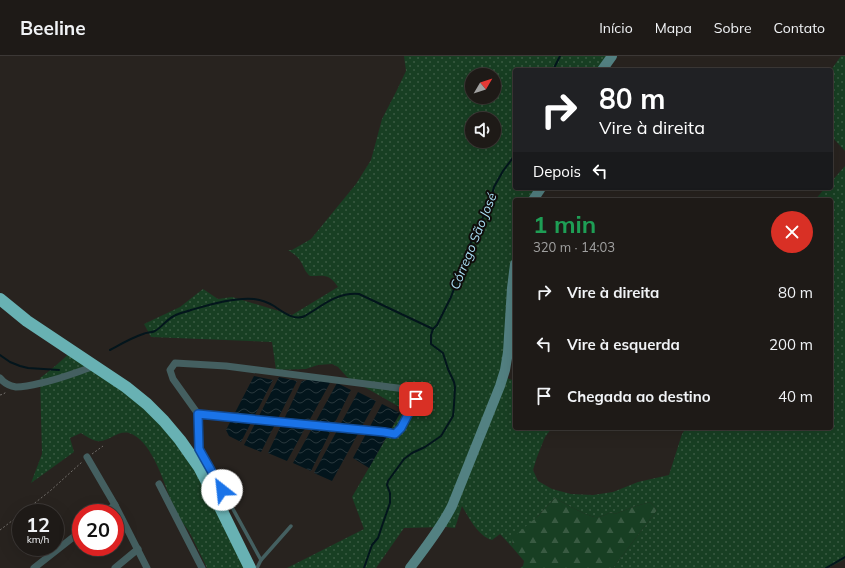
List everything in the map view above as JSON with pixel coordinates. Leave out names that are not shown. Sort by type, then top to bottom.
[{"type":"highway","points":[[0,299],[27,321],[126,387],[147,404],[164,421],[180,440],[199,467],[250,568]]},
{"type":"street","points":[[603,68],[612,56]]},
{"type":"street","points":[[410,568],[434,536],[452,506],[500,386],[505,370],[508,352],[513,280]]},
{"type":"street","points":[[198,414],[395,434],[401,428],[416,399],[413,390],[226,366],[174,363],[170,370],[173,379],[198,414],[199,467]]},
{"type":"street","points":[[0,378],[9,385],[16,387],[32,385],[67,376],[95,366]]},
{"type":"street","points":[[87,457],[114,504]]},
{"type":"street","points":[[159,484],[202,568]]},
{"type":"street","points":[[124,522],[147,568]]},
{"type":"street","points":[[34,568],[72,538]]},
{"type":"street","points":[[115,568],[138,549]]},
{"type":"lane","points":[[199,449],[260,560]]},
{"type":"lane","points":[[257,568],[260,560],[291,526]]},
{"type":"path","points":[[33,504],[50,491],[87,457],[103,446]]},
{"type":"path","points":[[0,530],[12,520]]},
{"type":"green space","points":[[404,56],[617,56],[609,68],[513,68],[513,190],[544,190],[538,198],[513,198],[513,346],[507,378],[513,380],[513,430],[550,430],[545,437],[533,470],[538,481],[552,489],[571,494],[593,495],[613,492],[638,482],[669,475],[682,434],[685,430],[833,430],[833,198],[817,198],[823,190],[833,190],[833,180],[845,166],[845,559],[828,568],[613,568],[657,510],[650,502],[615,514],[611,512],[600,517],[595,517],[577,510],[555,498],[512,543],[512,547],[500,534],[492,540],[482,535],[474,526],[462,506],[455,528],[404,528],[376,568],[287,568],[364,529],[352,497],[403,409],[347,377],[338,367],[332,364],[318,365],[306,369],[276,370],[272,342],[151,337],[144,324],[180,307],[203,289],[218,299],[232,297],[292,315],[338,287],[329,277],[310,276],[298,258],[288,250],[292,250],[311,239],[356,184],[371,160],[382,119],[406,71]]},
{"type":"green space","points":[[841,56],[845,56],[845,151],[833,138],[832,68]]},
{"type":"green space","points":[[73,349],[168,429],[206,486],[246,568],[207,568],[191,535],[179,517],[149,451],[143,443],[129,433],[120,433],[101,441],[93,440],[81,433],[70,438],[74,452],[31,483],[42,454],[40,378]]},
{"type":"green space","points":[[555,498],[577,510],[595,517],[600,517],[611,512],[615,514],[650,502],[657,510],[613,568],[520,568],[523,566],[524,561],[512,547],[513,537],[538,516]]},
{"type":"water","points":[[254,376],[273,380],[241,442],[229,436],[226,430]]},
{"type":"water","points":[[279,377],[297,381],[261,452],[244,445]]},
{"type":"water","points":[[322,377],[331,381],[287,461],[268,453],[302,381]]},
{"type":"water","points":[[337,383],[351,390],[311,471],[293,463]]},
{"type":"water","points":[[358,392],[376,401],[332,481],[314,473]]},
{"type":"water","points":[[382,404],[400,413],[369,468],[353,458]]},
{"type":"waterway","name":"Córrego São José","points":[[554,68],[560,56]]},
{"type":"waterway","points":[[364,568],[372,545],[378,538],[390,503],[390,493],[387,485],[388,481],[404,459],[441,436],[453,416],[454,382],[443,353],[431,344],[431,335],[451,297],[474,234],[489,206],[494,187],[513,158]]},
{"type":"waterway","points":[[110,350],[134,337],[155,331],[169,319],[178,314],[239,299],[254,299],[262,301],[293,317],[301,317],[337,297],[359,294],[433,329]]},
{"type":"waterway","points":[[0,355],[10,362],[20,366],[59,370]]},
{"type":"waterway","points":[[826,568],[845,557]]},
{"type":"route","points":[[222,490],[199,449],[198,414],[395,434],[401,428],[416,399]]}]
